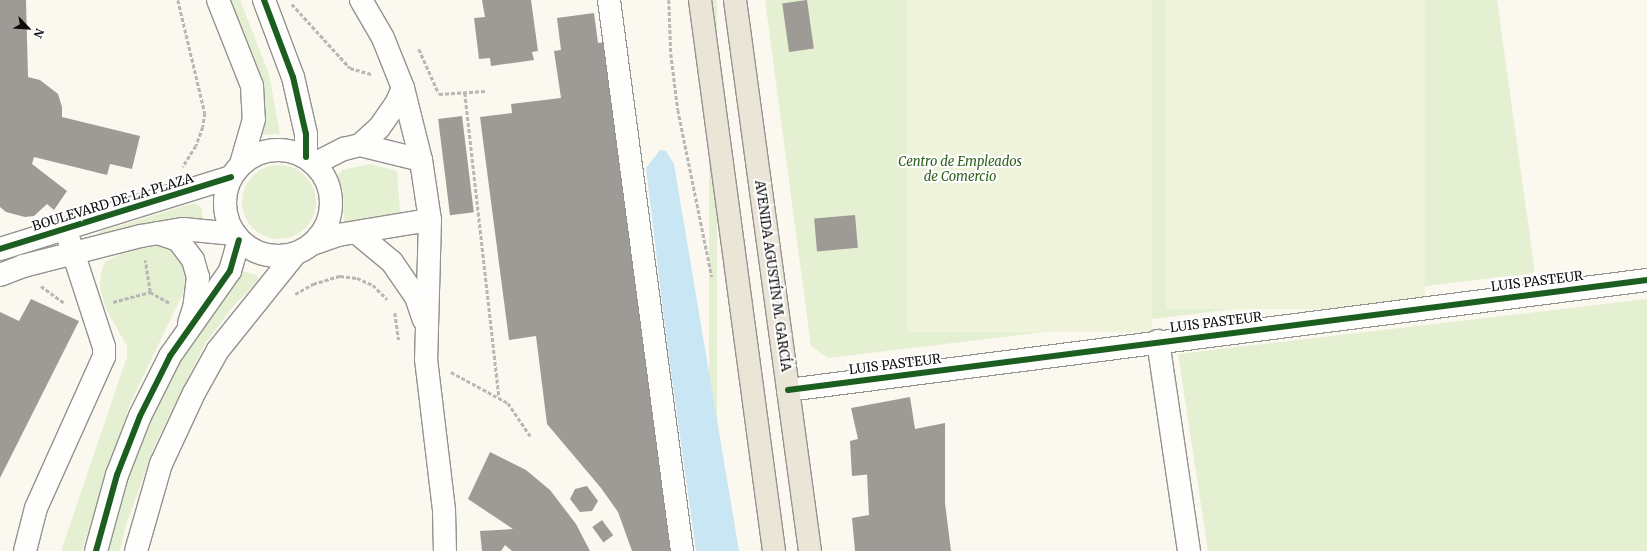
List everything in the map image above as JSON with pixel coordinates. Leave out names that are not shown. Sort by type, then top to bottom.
[{"type":"main road","points":[[700,0],[774,551]]},
{"type":"main road","name":"AVENIDA AGUSTÍN M. GARCÍA","points":[[735,0],[810,551]]},
{"type":"street","points":[[218,0],[252,86],[254,119],[224,206],[227,220],[237,237],[252,249],[266,255],[281,256],[338,235],[430,220]]},
{"type":"street","points":[[264,0],[293,77],[306,134],[310,160]]},
{"type":"street","points":[[361,0],[383,38],[403,88],[421,160],[430,220],[426,358],[444,511],[445,551]]},
{"type":"street","points":[[608,0],[682,551]]},
{"type":"street","points":[[310,160],[360,145],[379,128],[396,104],[403,88]]},
{"type":"street","points":[[360,145],[421,160]]},
{"type":"street","points":[[136,551],[161,464],[194,393],[221,345],[304,248],[323,230],[330,213],[330,201],[325,178],[310,160],[290,151],[273,150],[256,154],[236,170]]},
{"type":"street","name":"BOULEVARD DE LA PLAZA","points":[[0,249],[236,170]]},
{"type":"street","points":[[25,551],[36,508],[104,358],[104,347],[65,228]]},
{"type":"street","points":[[0,275],[23,266],[158,233],[183,229],[237,237]]},
{"type":"street","points":[[158,233],[178,240],[193,260],[198,277],[194,308],[186,330]]},
{"type":"street","points":[[357,233],[392,262],[416,297],[427,331]]},
{"type":"street","points":[[96,551],[117,475],[138,424],[170,356],[186,330],[230,271],[237,237]]},
{"type":"street","name":"LUIS PASTEUR","points":[[788,390],[1158,341],[1647,280]]},
{"type":"street","points":[[1158,341],[1189,551]]},
{"type":"path","points":[[178,0],[206,112],[203,127],[196,146],[188,162],[178,171]]},
{"type":"path","points":[[288,0],[350,68],[376,75]]},
{"type":"path","points":[[669,0],[671,54],[678,110],[712,279]]},
{"type":"path","points":[[419,49],[439,94],[485,91]]},
{"type":"path","points":[[465,93],[499,397]]},
{"type":"path","points":[[144,256],[150,292]]},
{"type":"path","points":[[291,297],[313,284],[340,276],[357,278],[372,285],[391,303]]},
{"type":"path","points":[[35,282],[69,307]]},
{"type":"path","points":[[108,303],[150,292],[175,306]]},
{"type":"path","points":[[393,307],[399,340]]},
{"type":"path","points":[[449,371],[499,397],[519,416],[531,437]]},
{"type":"green space","points":[[227,0],[240,0],[269,74],[280,134],[259,135]]},
{"type":"green space","points":[[709,0],[717,0],[717,551],[709,551]]},
{"type":"green space","name":"Centro de Empleados de Comercio","points":[[765,0],[1497,0],[1535,273],[828,358],[811,346]]},
{"type":"green space","points":[[907,0],[1152,0],[1152,332],[907,332]]},
{"type":"green space","points":[[1166,0],[1425,0],[1425,309],[1166,309]]},
{"type":"green space","points":[[370,164],[397,171],[400,214],[344,223],[343,190],[337,176],[342,170]]},
{"type":"green space","points":[[279,165],[293,168],[305,176],[313,188],[316,202],[313,216],[305,228],[293,236],[279,239],[265,236],[253,228],[245,216],[242,202],[245,188],[253,176],[265,168]]},
{"type":"green space","points":[[194,203],[202,208],[203,222],[100,237],[99,232]]},
{"type":"green space","points":[[160,245],[173,251],[182,261],[188,276],[184,291],[130,404],[82,551],[61,551],[127,357],[127,346],[106,309],[100,287],[101,272],[105,262],[114,257],[129,251]]},
{"type":"green space","points":[[237,270],[257,275],[258,280],[231,309],[205,344],[155,445],[126,525],[120,551],[105,551],[139,440],[193,337]]},
{"type":"green space","points":[[1647,299],[1647,551],[1208,551],[1178,354]]},
{"type":"water","points":[[660,150],[666,151],[674,164],[739,551],[696,551],[666,335],[646,168]]},
{"type":"building","points":[[0,0],[26,0],[28,77],[40,80],[58,94],[62,107],[62,117],[140,136],[132,169],[110,164],[107,175],[34,157],[32,164],[67,191],[54,210],[47,204],[34,216],[25,217],[6,212],[0,207]]},
{"type":"building","points":[[482,0],[531,0],[538,51],[532,52],[534,60],[491,66],[490,58],[479,59],[474,18],[485,17]]},
{"type":"building","points":[[807,0],[814,49],[789,52],[782,3]]},
{"type":"building","points":[[594,13],[598,43],[607,42],[675,551],[632,551],[618,512],[601,488],[547,424],[536,336],[509,340],[480,117],[512,113],[511,104],[561,98],[554,51],[561,50],[557,18]]},
{"type":"building","points":[[462,116],[474,212],[450,215],[438,119]]},
{"type":"building","points":[[855,215],[858,248],[817,251],[814,219]]},
{"type":"building","points":[[31,299],[79,321],[0,478],[0,312],[19,321]]},
{"type":"building","points":[[910,397],[915,429],[945,423],[945,503],[951,551],[855,551],[852,518],[869,515],[867,475],[852,476],[850,441],[858,439],[851,408]]},
{"type":"building","points":[[490,452],[526,470],[550,490],[576,524],[590,551],[512,551],[505,545],[501,551],[482,551],[480,531],[513,529],[468,499]]},
{"type":"building","points":[[587,486],[598,501],[592,511],[580,512],[570,499],[575,489]]},
{"type":"building","points":[[602,520],[613,535],[603,542],[592,527]]},
{"type":"cycle path","points":[[264,0],[293,77],[306,134],[306,157]]},
{"type":"cycle path","points":[[0,249],[231,177]]},
{"type":"cycle path","points":[[96,551],[117,475],[140,416],[170,356],[230,271],[239,240]]},
{"type":"cycle path","points":[[788,390],[1647,280]]}]
